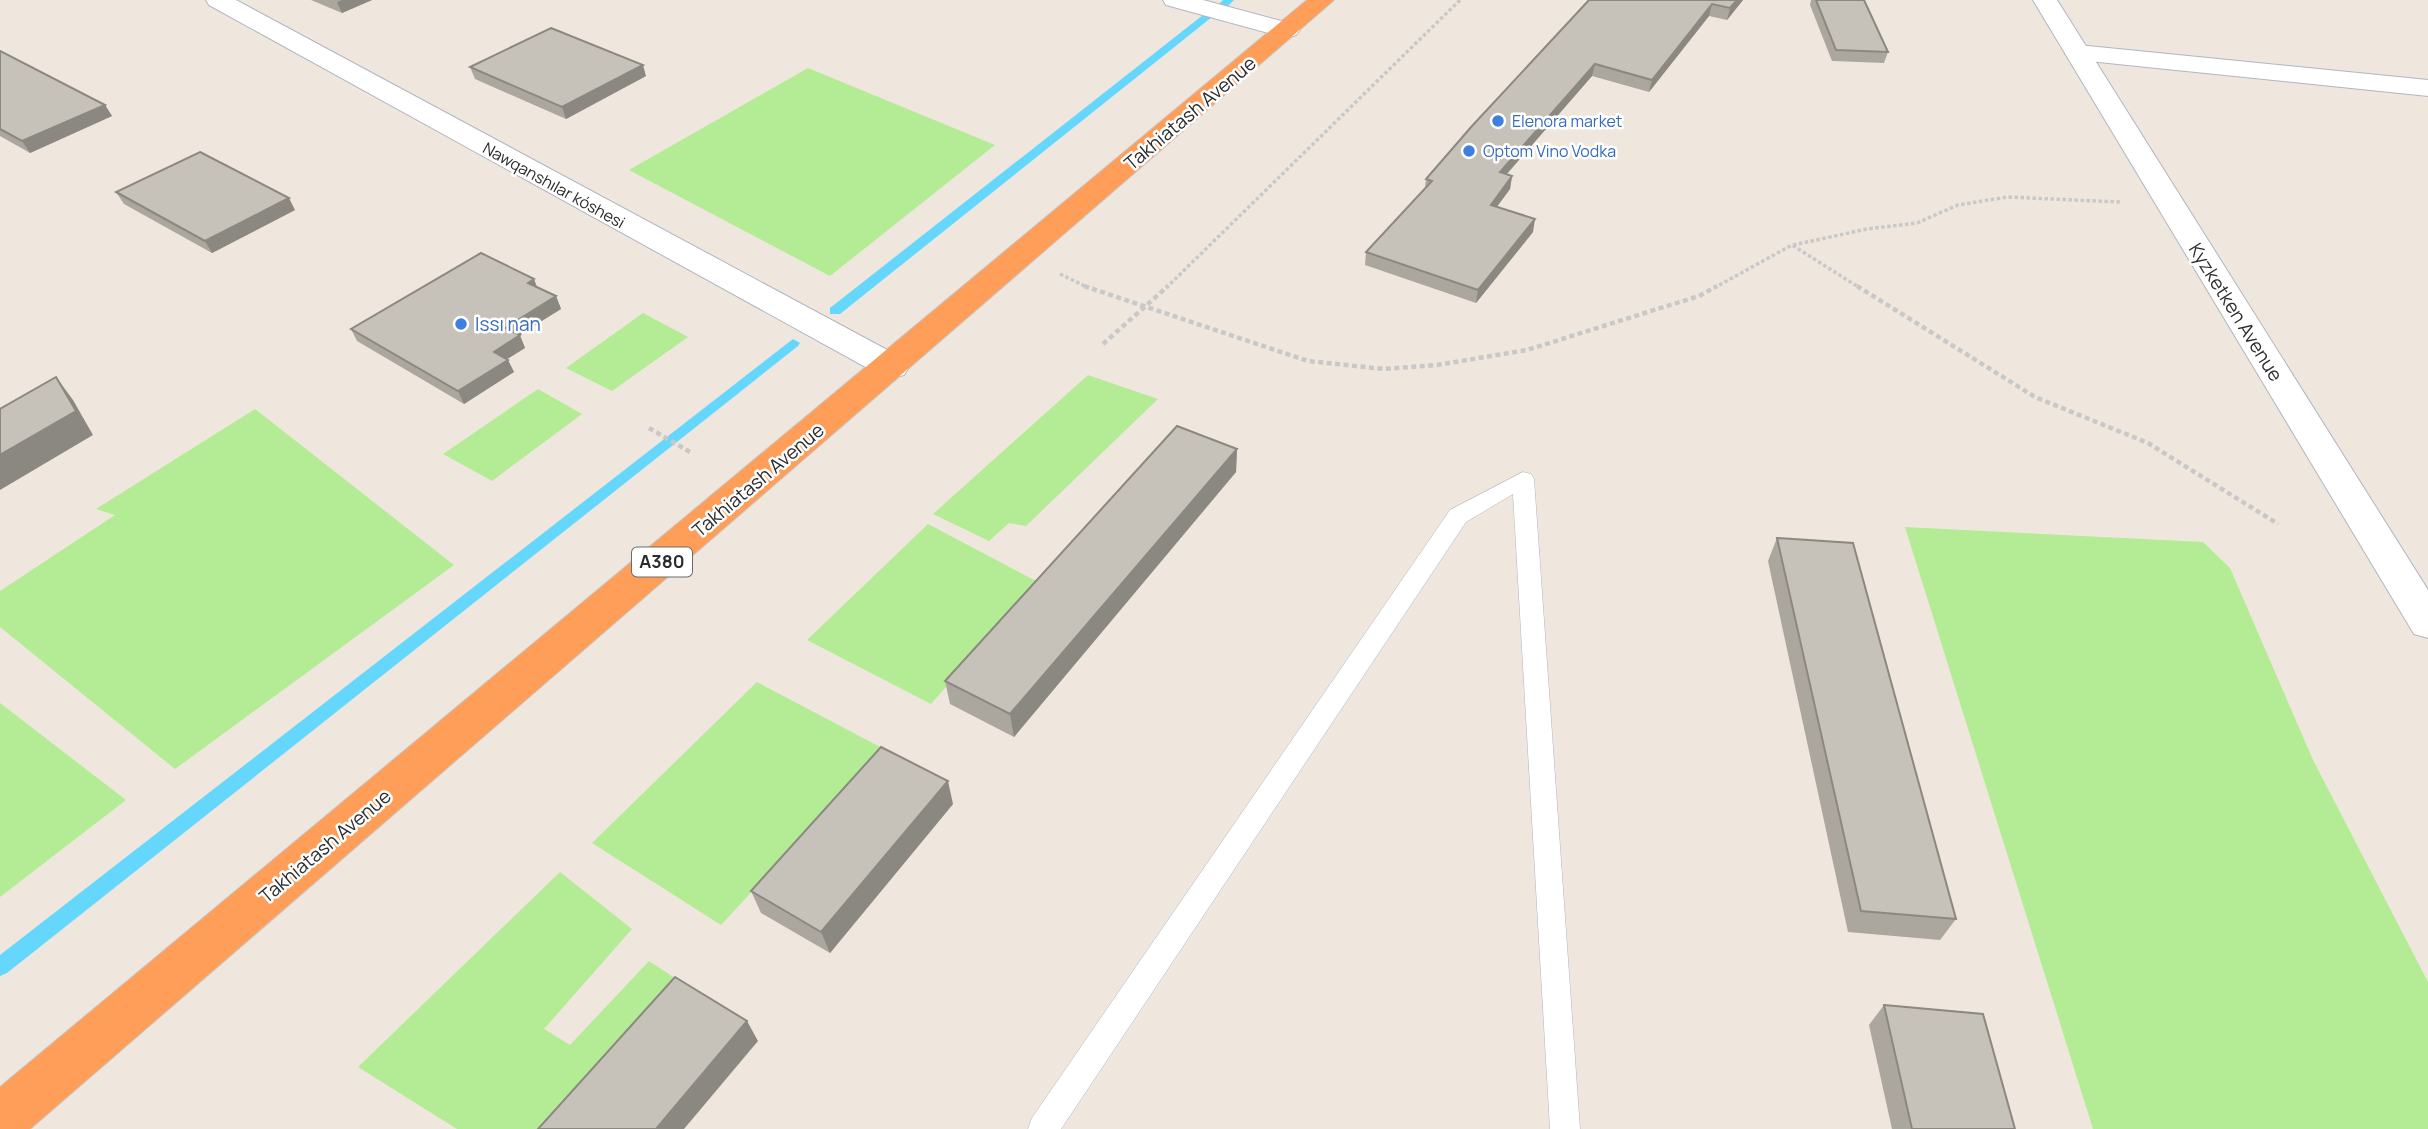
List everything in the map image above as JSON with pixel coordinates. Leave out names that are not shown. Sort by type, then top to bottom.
[{"type":"highway","name":"Takhiatash Avenue","points":[[0,1121],[1322,0]]},
{"type":"street","name":"Nawqanshılar kóshesi","points":[[218,0],[892,367]]},
{"type":"street","points":[[1175,0],[1287,30]]},
{"type":"street","name":"Kyzketken Avenue","points":[[2045,0],[2428,623]]},
{"type":"street","points":[[2077,53],[2428,88]]},
{"type":"lane","points":[[1043,1129],[1458,516],[1523,479],[1566,1129]]},
{"type":"path","points":[[1103,344],[1147,306],[1460,0]]},
{"type":"path","points":[[1021,256],[1084,286],[1308,361],[1384,369],[1437,366],[1527,350],[1699,296],[1792,245],[1867,229],[1917,223],[1958,205],[2007,197],[2170,204]]},
{"type":"path","points":[[1792,245],[2035,397],[2148,443],[2278,524]]},
{"type":"path","points":[[649,428],[690,452]]},
{"type":"green space","points":[[808,68],[995,145],[830,276],[629,170]]},
{"type":"green space","points":[[643,313],[688,337],[612,391],[566,368]]},
{"type":"green space","points":[[1088,375],[1158,399],[1026,526],[1009,523],[989,541],[933,514]]},
{"type":"green space","points":[[538,389],[582,414],[492,481],[443,454]]},
{"type":"green space","points":[[255,409],[454,565],[175,769],[0,627],[0,591],[115,515],[96,509]]},
{"type":"green space","points":[[928,524],[1038,582],[931,704],[807,640]]},
{"type":"green space","points":[[1905,527],[2203,542],[2230,568],[2313,760],[2428,982],[2428,1129],[2093,1129]]},
{"type":"green space","points":[[757,682],[884,749],[721,925],[592,843]]},
{"type":"green space","points":[[0,703],[126,800],[0,897]]},
{"type":"green space","points":[[560,872],[632,929],[544,1029],[570,1045],[649,961],[678,980],[541,1129],[457,1129],[358,1067]]},
{"type":"building","points":[[1589,0],[1737,0],[1730,8],[1712,4],[1652,80],[1595,64],[1500,172],[1512,176],[1491,205],[1535,219],[1478,290],[1366,252],[1432,181],[1426,179],[1472,126]]},
{"type":"building","points":[[1816,0],[1864,0],[1888,52],[1836,50]]},
{"type":"building","points":[[551,28],[643,65],[562,107],[470,67]]},
{"type":"building","points":[[0,51],[105,105],[22,141],[0,129]]},
{"type":"building","points":[[200,152],[289,198],[205,241],[116,192]]},
{"type":"building","name":"Issı nan","points":[[481,253],[534,279],[528,283],[556,296],[505,328],[520,335],[494,352],[508,360],[458,391],[351,329]]},
{"type":"building","points":[[56,377],[76,411],[0,455],[0,409]]},
{"type":"building","points":[[1177,426],[1237,449],[1010,714],[945,681]]},
{"type":"building","points":[[1777,538],[1853,543],[1956,919],[1861,911]]},
{"type":"building","points":[[881,747],[948,781],[821,932],[751,891]]},
{"type":"building","points":[[675,977],[747,1021],[656,1129],[538,1129]]},
{"type":"building","points":[[1884,1005],[1983,1014],[2015,1129],[1912,1129]]},
{"type":"waterway","points":[[1222,6],[1229,0]]},
{"type":"waterway","points":[[835,311],[1207,17]]},
{"type":"waterway","points":[[0,967],[793,343]]},
{"type":"place","name":"Elenora market","points":[[1498,121]]},
{"type":"place","name":"Optom Vino Vodka","points":[[1469,151]]},
{"type":"place","name":"Issı nan","points":[[461,324]]}]
